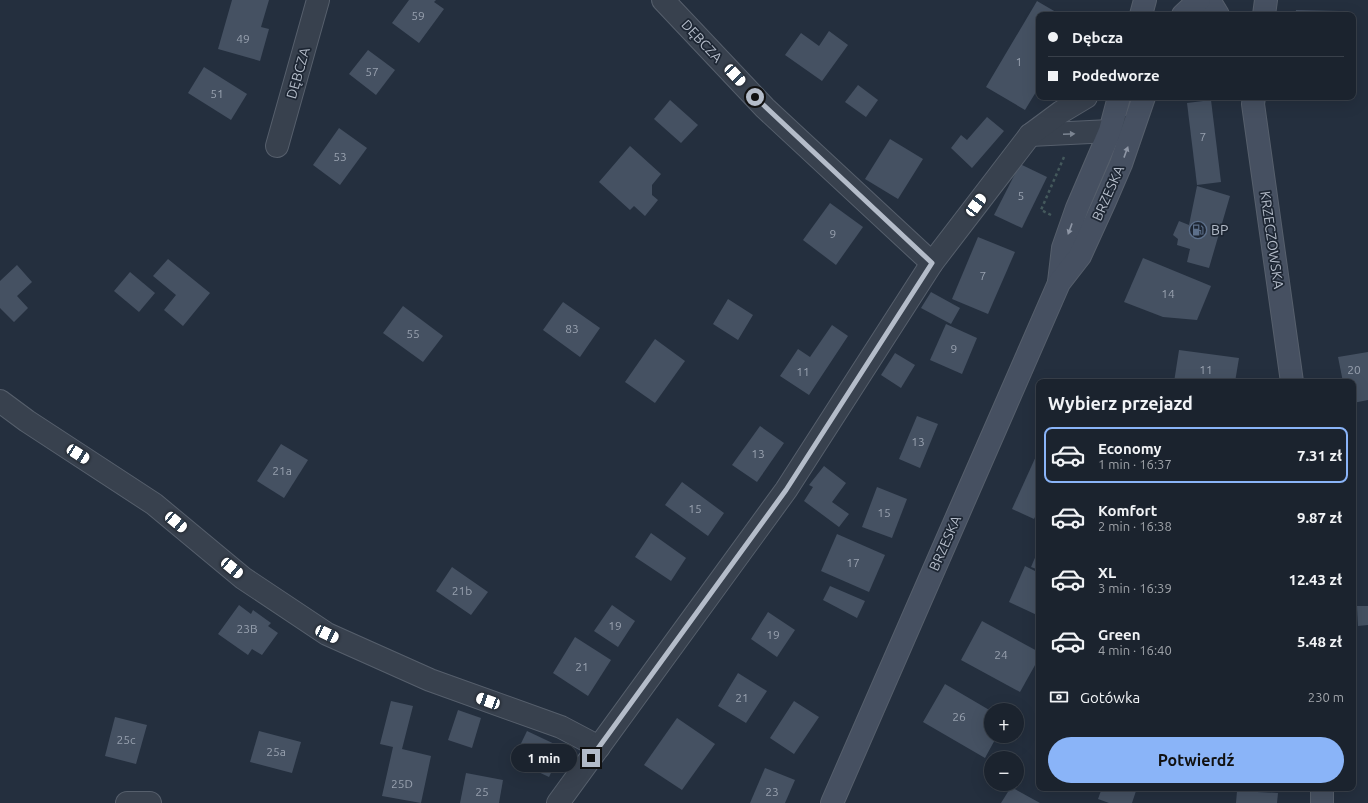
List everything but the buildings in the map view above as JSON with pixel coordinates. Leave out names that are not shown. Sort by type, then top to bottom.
[{"type":"main road","points":[[1142,12],[1145,0]]},
{"type":"main road","points":[[1186,12],[1199,0]]},
{"type":"main road","points":[[1209,0],[1216,12]]},
{"type":"main road","points":[[1264,12],[1266,0]]},
{"type":"main road","name":"BRZESKA","points":[[1059,283],[1063,248],[1110,131],[1118,100]]},
{"type":"main road","name":"BRZESKA","points":[[832,803],[1059,283],[1080,256],[1121,164],[1143,100]]},
{"type":"main road","name":"KRZECZOWSKA","points":[[1254,100],[1292,379]]},
{"type":"main road","points":[[1322,791],[1322,803]]},
{"type":"street","name":"DĘBCZA","points":[[277,146],[318,0]]},
{"type":"street","name":"DĘBCZA","points":[[663,0],[765,108],[932,263]]},
{"type":"street","points":[[558,803],[786,490],[932,263],[1030,135],[1061,112],[1081,100]]},
{"type":"street","points":[[1030,135],[1110,131],[1136,124]]},
{"type":"street","points":[[0,401],[27,421],[154,504],[244,578],[327,634],[430,680],[561,727],[599,747]]},
{"type":"street","points":[[127,803],[150,803]]},
{"type":"path","points":[[1056,218],[1041,210],[1075,133]]},
{"type":"place","name":"BP","points":[[1198,230]]},
{"type":"route","points":[[591,758],[786,490],[932,263],[755,97]]}]
